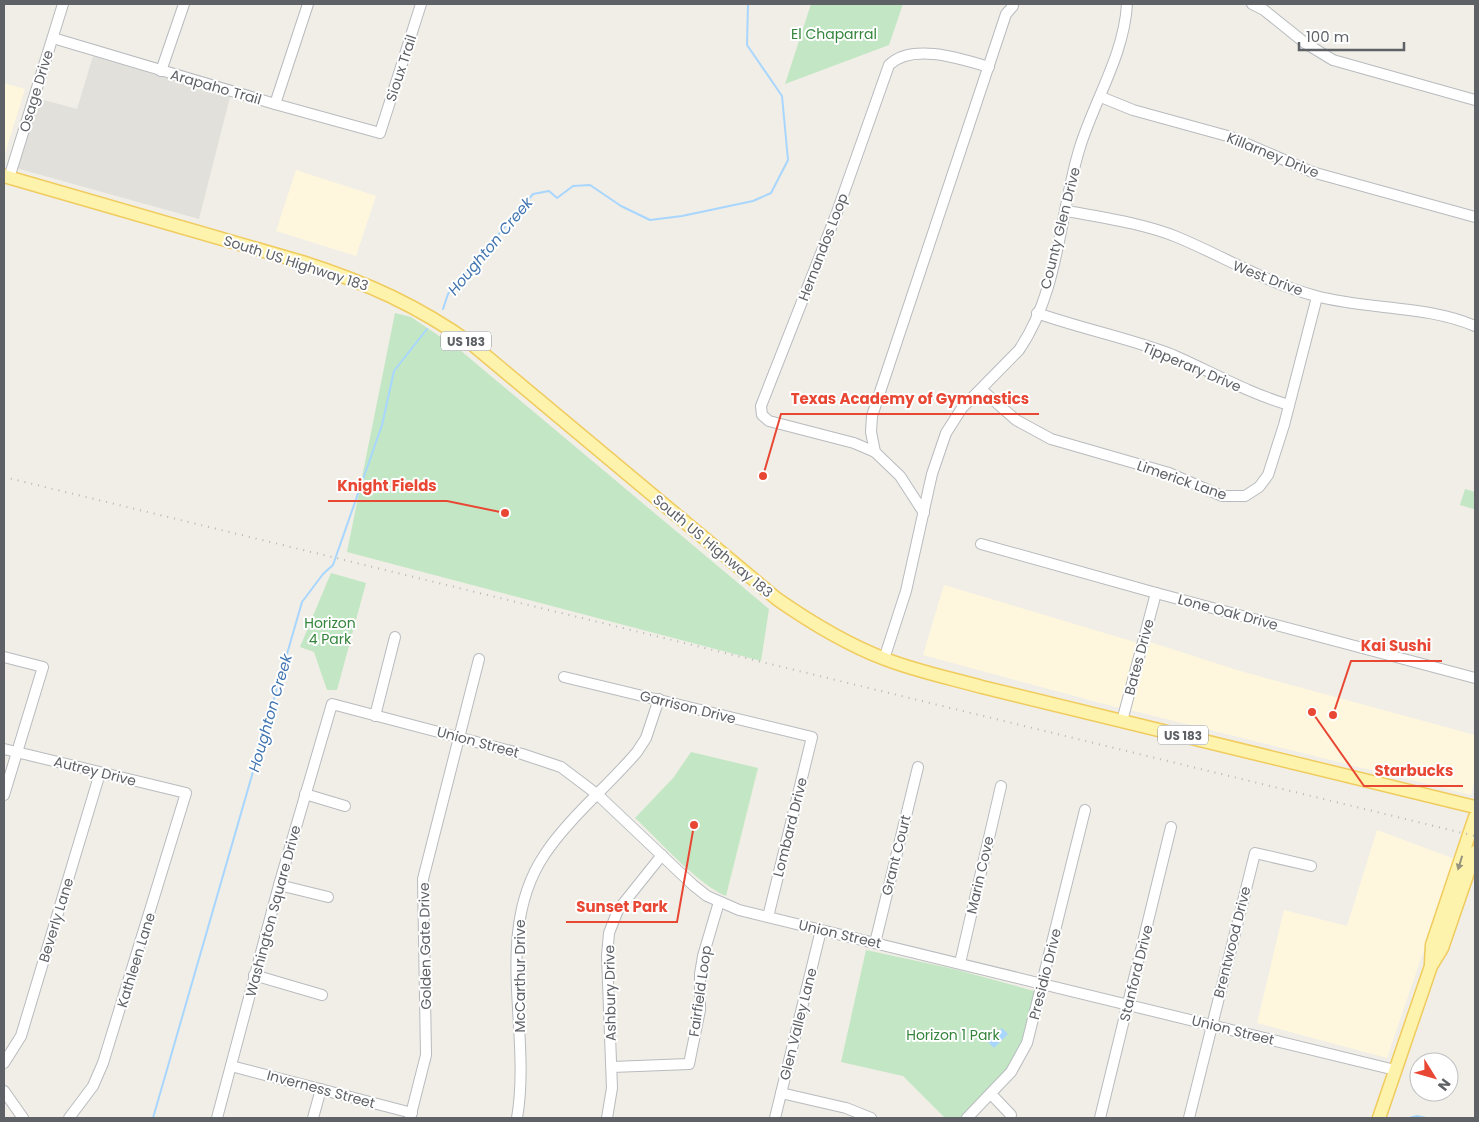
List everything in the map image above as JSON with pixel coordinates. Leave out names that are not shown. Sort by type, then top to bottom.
[{"type":"main road","name":"South US Highway 183","points":[[6,177],[310,264],[343,275],[413,306],[437,320],[472,346],[777,599],[804,618],[884,659],[919,671],[1475,807]]},
{"type":"main road","points":[[1379,1118],[1430,966],[1432,946],[1475,817]]},
{"type":"main road","points":[[1430,966],[1442,948],[1475,852]]},
{"type":"street","name":"Osage Drive","points":[[6,177],[63,4]]},
{"type":"street","points":[[161,71],[184,4]]},
{"type":"street","points":[[275,104],[308,4]]},
{"type":"street","name":"Sioux Trail","points":[[380,133],[421,4]]},
{"type":"street","name":"County Glen Drive","points":[[884,659],[906,591],[932,474],[946,433],[962,408],[1020,350],[1027,339],[1037,313],[1058,247],[1080,148],[1101,97],[1123,32],[1127,4]]},
{"type":"street","points":[[1252,4],[1264,10],[1309,46],[1333,60],[1475,100]]},
{"type":"street","points":[[875,452],[871,432],[874,408],[1006,14],[1013,6]]},
{"type":"street","name":"Arapaho Trail","points":[[53,38],[161,71],[380,133]]},
{"type":"street","name":"Hernandos Loop","points":[[924,513],[900,476],[875,452],[854,443],[769,421],[762,416],[761,406],[836,215],[888,65],[903,56],[939,54],[989,67]]},
{"type":"street","name":"Killarney Drive","points":[[1101,97],[1141,113],[1232,137],[1312,172],[1475,217]]},
{"type":"street","name":"West Drive","points":[[1067,211],[1153,229],[1177,237],[1263,278],[1317,297],[1445,316],[1475,326]]},
{"type":"street","name":"Limerick Lane","points":[[982,390],[1016,420],[1051,439],[1169,473],[1231,497],[1253,492],[1263,483],[1268,475],[1289,405],[1317,297]]},
{"type":"street","name":"Tipperary Drive","points":[[1037,313],[1071,325],[1148,346],[1251,393],[1289,405]]},
{"type":"street","name":"Lone Oak Drive","points":[[981,544],[1475,678]]},
{"type":"street","name":"Bates Drive","points":[[1122,721],[1156,593]]},
{"type":"street","points":[[375,716],[395,637]]},
{"type":"street","points":[[4,657],[43,667],[4,795]]},
{"type":"street","name":"Golden Gate Drive","points":[[411,1116],[423,1071],[426,1046],[423,879],[479,659]]},
{"type":"street","name":"Garrison Drive","points":[[564,677],[812,737]]},
{"type":"street","name":"McCarthur Drive","points":[[517,1118],[521,1049],[517,936],[523,900],[534,872],[545,853],[637,752],[646,738],[659,699]]},
{"type":"street","name":"Union Street","points":[[332,704],[544,760],[561,767],[598,795],[693,885],[719,902],[768,917],[1395,1070]]},
{"type":"street","name":"Washington Square Drive","points":[[217,1118],[279,885],[332,704]]},
{"type":"street","name":"Lombard Drive","points":[[768,917],[812,737]]},
{"type":"street","name":"Autrey Drive","points":[[4,749],[100,774],[186,793]]},
{"type":"street","name":"Grant Court","points":[[875,943],[918,767]]},
{"type":"street","name":"Beverly Lane","points":[[4,1063],[22,1036],[100,774]]},
{"type":"street","name":"Marin Cove","points":[[960,963],[1001,786]]},
{"type":"street","name":"Kathleen Lane","points":[[69,1118],[89,1092],[104,1063],[186,793]]},
{"type":"street","points":[[305,794],[345,806]]},
{"type":"street","name":"Presidio Drive","points":[[967,1118],[1011,1072],[1028,1043],[1085,810]]},
{"type":"street","name":"Stanford Drive","points":[[1100,1118],[1171,827]]},
{"type":"street","name":"Brentwood Drive","points":[[1189,1118],[1255,853],[1311,866]]},
{"type":"street","name":"Ashbury Drive","points":[[607,1118],[612,1088],[607,956],[609,933],[618,910],[662,855]]},
{"type":"street","points":[[279,885],[328,897]]},
{"type":"street","name":"Fairfield Loop","points":[[612,1068],[689,1064],[700,1010],[700,974],[703,956],[719,902]]},
{"type":"street","name":"Glen Valley Lane","points":[[775,1118],[821,930]]},
{"type":"street","points":[[254,975],[322,995]]},
{"type":"street","name":"Inverness Street","points":[[231,1066],[321,1089],[411,1116]]},
{"type":"street","points":[[313,1118],[321,1089]]},
{"type":"street","points":[[4,1091],[23,1118]]},
{"type":"street","points":[[781,1093],[846,1108],[871,1118]]},
{"type":"street","points":[[991,1094],[1011,1115]]},
{"type":"shaded area","points":[[93,56],[230,97],[199,219],[16,168],[40,99],[77,109]]},
{"type":"shaded area","points":[[4,83],[25,89],[4,157]]},
{"type":"shaded area","points":[[296,170],[376,196],[356,256],[276,231]]},
{"type":"shaded area","points":[[944,585],[1138,643],[1119,708],[923,655]]},
{"type":"shaded area","points":[[1150,642],[1240,671],[1475,735],[1475,779],[1471,795],[1130,710]]},
{"type":"shaded area","points":[[1377,830],[1455,859],[1387,1058],[1257,1023],[1284,910],[1347,926]]},
{"type":"green space","name":"El Chaparral","points":[[811,4],[903,4],[889,45],[785,84]]},
{"type":"green space","points":[[395,313],[411,317],[460,350],[769,609],[761,661],[347,552]]},
{"type":"green space","points":[[1465,489],[1475,492],[1474,509],[1460,505]]},
{"type":"green space","name":"Horizon 4 Park","points":[[331,573],[366,583],[337,690],[327,690],[314,652],[300,647]]},
{"type":"green space","points":[[691,752],[758,768],[726,896],[691,872],[635,818],[674,777]]},
{"type":"green space","name":"Horizon 1 Park","points":[[866,950],[954,969],[1034,991],[1036,997],[1027,1033],[1020,1050],[998,1081],[961,1118],[945,1118],[903,1076],[841,1062]]},
{"type":"water","points":[[1002,1028],[1008,1034],[994,1048],[988,1042]]},
{"type":"waterway","name":"Houghton Creek","points":[[443,309],[448,294],[533,194],[549,191],[557,198],[573,186],[590,185],[621,206],[650,220],[682,216],[753,201],[771,193],[788,160],[782,96],[747,45],[748,4]]},
{"type":"waterway","name":"Houghton Creek","points":[[153,1118],[302,602],[323,574],[333,565],[382,425],[394,371],[427,329]]},
{"type":"waterway","points":[[1409,1118],[1417,1116],[1426,1118]]},
{"type":"railway","points":[[4,477],[1475,836]]},
{"type":"place","name":"Texas Academy of Gymnastics","points":[[763,476]]},
{"type":"place","name":"Knight Fields","points":[[505,513]]},
{"type":"place","name":"Starbucks","points":[[1312,712]]},
{"type":"place","name":"Kai Sushi","points":[[1333,715]]},
{"type":"place","name":"Sunset Park","points":[[694,825]]}]
